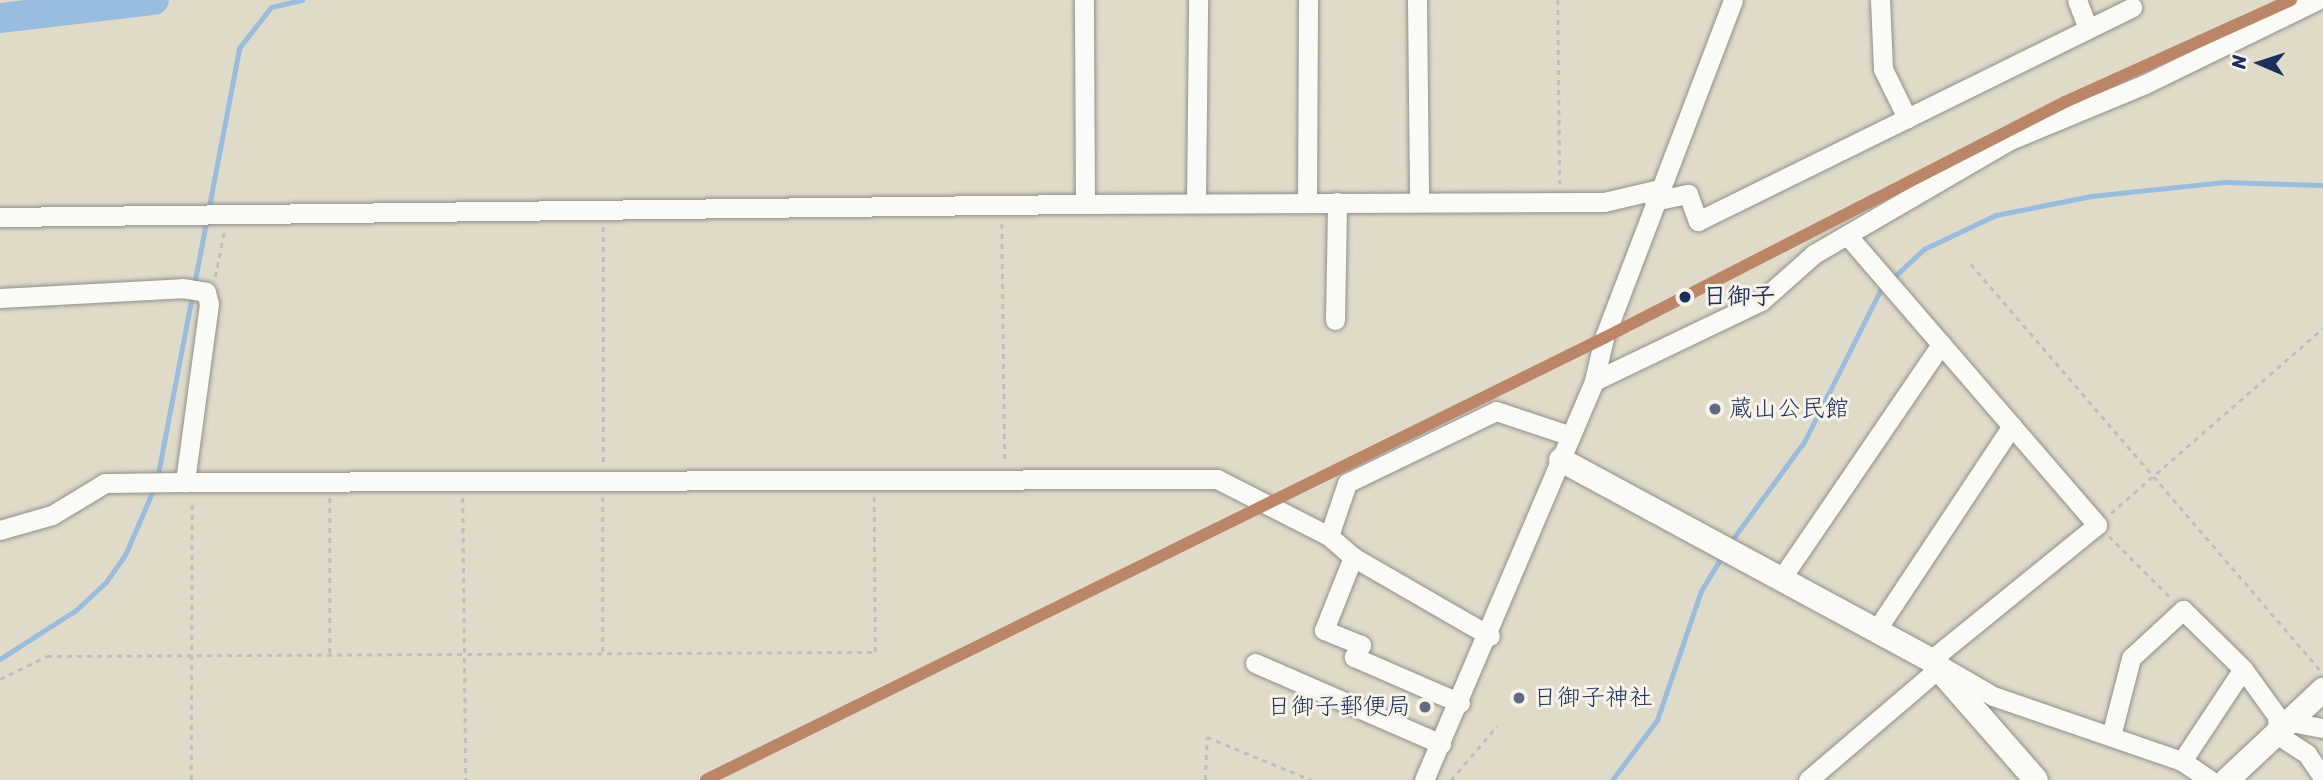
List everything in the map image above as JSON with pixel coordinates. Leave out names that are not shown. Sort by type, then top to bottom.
[{"type":"street","points":[[1084,0],[1085,204]]},
{"type":"street","points":[[1196,204],[1198,0]]},
{"type":"street","points":[[1307,203],[1308,0]]},
{"type":"street","points":[[1417,0],[1419,201]]},
{"type":"street","points":[[1424,780],[1490,636],[1568,435],[1594,380],[1657,195],[1733,0]]},
{"type":"street","points":[[1880,0],[1883,69],[1908,118]]},
{"type":"street","points":[[2077,0],[2088,29]]},
{"type":"street","points":[[1594,380],[1760,301],[1847,235],[2010,140],[2145,84],[2317,0]]},
{"type":"street","points":[[0,216],[1419,201],[1604,202],[1688,194],[1698,221],[2132,6]]},
{"type":"street","points":[[1335,320],[1337,202]]},
{"type":"street","points":[[1808,780],[1935,664],[2097,525],[1847,235]]},
{"type":"street","points":[[0,298],[196,290],[209,304],[184,482]]},
{"type":"street","points":[[1783,576],[1941,344]]},
{"type":"street","points":[[1329,536],[1347,500],[1347,484],[1496,411],[1568,435]]},
{"type":"street","points":[[1877,629],[2012,426]]},
{"type":"street","points":[[1560,460],[1783,576],[1993,696],[2182,761],[2210,780]]},
{"type":"street","points":[[0,530],[52,515],[105,483],[874,477],[1217,479],[1329,536],[1353,557],[1490,636]]},
{"type":"street","points":[[1353,557],[1324,630],[1361,645],[1354,657],[1460,703]]},
{"type":"street","points":[[2111,736],[2131,658],[2183,610],[2243,669],[2284,729],[2323,778]]},
{"type":"street","points":[[1255,663],[1441,744]]},
{"type":"street","points":[[1935,664],[2036,780]]},
{"type":"street","points":[[2182,761],[2243,669]]},
{"type":"street","points":[[2227,780],[2323,690]]},
{"type":"street","points":[[2284,729],[2323,728]]},
{"type":"path","points":[[1558,0],[1561,202]]},
{"type":"path","points":[[1002,205],[1005,477]]},
{"type":"path","points":[[603,210],[603,654]]},
{"type":"path","points":[[196,290],[217,273],[213,214]]},
{"type":"path","points":[[1971,264],[2323,673]]},
{"type":"path","points":[[2183,610],[2097,525],[2323,328]]},
{"type":"path","points":[[0,679],[47,656],[875,652],[874,477]]},
{"type":"path","points":[[330,481],[330,656]]},
{"type":"path","points":[[463,481],[466,780]]},
{"type":"path","points":[[184,482],[192,656],[191,780]]},
{"type":"path","points":[[1451,780],[1497,726]]},
{"type":"path","points":[[1205,780],[1207,737],[1312,780]]},
{"type":"waterway","points":[[0,18],[154,0]]},
{"type":"waterway","points":[[157,479],[239,48],[271,7],[302,0]]},
{"type":"waterway","points":[[1729,544],[1804,442],[1881,289],[1924,249],[1996,215],[2091,196],[2225,182],[2323,185]]},
{"type":"waterway","points":[[0,659],[76,610],[106,582],[125,555],[154,488]]},
{"type":"waterway","points":[[1612,780],[1657,720],[1701,591],[1722,556]]},
{"type":"transit line","points":[[706,780],[1604,338],[2065,102],[2291,0]]},
{"type":"place","name":"日御子","points":[[1685,297]]},
{"type":"place","name":"蔵山公民館","points":[[1715,409]]},
{"type":"place","name":"日御子神社","points":[[1519,698]]},
{"type":"place","name":"日御子郵便局","points":[[1425,707]]}]
